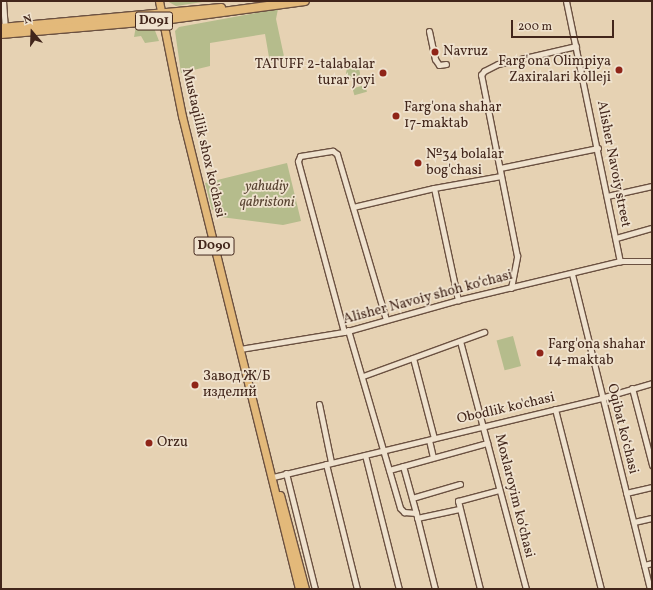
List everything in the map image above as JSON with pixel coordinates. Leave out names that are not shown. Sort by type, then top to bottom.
[{"type":"highway","name":"D091","points":[[162,17],[276,1]]},
{"type":"highway","name":"D091","points":[[2,30],[162,17],[305,1]]},
{"type":"main road","name":"Mustaqillik shox ko'chasi","points":[[159,1],[182,116],[273,477],[299,589]]},
{"type":"main road","name":"Mustaqillik shox ko'chasi","points":[[273,477],[288,521],[305,589]]},
{"type":"street","points":[[2,30],[3,1]]},
{"type":"street","name":"Alisher Navoiy street","points":[[566,1],[598,148],[620,261]]},
{"type":"street","points":[[429,31],[435,59],[438,65],[446,64]]},
{"type":"street","points":[[511,288],[517,256],[482,76],[484,71],[498,64],[576,46]]},
{"type":"street","points":[[500,168],[598,148]]},
{"type":"street","points":[[386,319],[335,152],[298,158],[346,331],[363,376],[382,450],[401,511],[417,515],[459,510]]},
{"type":"street","points":[[353,207],[434,188],[501,176]]},
{"type":"street","points":[[607,196],[652,186]]},
{"type":"street","points":[[434,188],[458,300]]},
{"type":"street","points":[[616,238],[652,228]]},
{"type":"street","name":"Alisher Navoiy shoh koʻchasi","points":[[240,349],[346,331],[458,300],[572,274],[620,261],[652,261]]},
{"type":"street","name":"Oqibat koʻchasi","points":[[572,274],[650,589]]},
{"type":"street","points":[[363,376],[484,332]]},
{"type":"street","name":"Moxlaroyim koʻchasi","points":[[460,341],[484,426],[499,490],[526,589]]},
{"type":"street","points":[[413,358],[432,439],[433,457]]},
{"type":"street","name":"Obodlik ko'chasi","points":[[273,477],[602,398],[652,383]]},
{"type":"street","points":[[632,388],[652,465]]},
{"type":"street","points":[[319,404],[329,463],[357,589]]},
{"type":"street","points":[[555,409],[601,589]]},
{"type":"street","points":[[389,470],[487,443]]},
{"type":"street","points":[[365,455],[399,589]]},
{"type":"street","points":[[403,466],[417,515],[435,589]]},
{"type":"street","points":[[286,474],[315,589]]},
{"type":"street","points":[[412,498],[460,484]]},
{"type":"street","points":[[626,493],[652,487]]},
{"type":"street","points":[[480,589],[459,510],[459,500],[499,490]]},
{"type":"street","points":[[634,522],[652,518]]},
{"type":"street","points":[[644,565],[652,563]]},
{"type":"green space","points":[[167,1],[209,1],[176,6]]},
{"type":"green space","points":[[278,9],[276,19],[285,61],[270,63],[265,34],[210,43],[210,66],[181,73],[175,31],[179,27]]},
{"type":"green space","points":[[136,26],[154,28],[159,41],[145,43],[141,36],[134,37]]},
{"type":"green space","points":[[353,66],[358,68],[360,73],[358,78],[353,80],[348,78],[346,73],[348,68]]},
{"type":"green space","points":[[365,85],[367,92],[354,95],[353,89]]},
{"type":"green space","name":"yahudiy qabristoni","points":[[287,163],[301,221],[283,225],[221,217],[217,208],[212,210],[205,183]]},
{"type":"green space","points":[[513,336],[521,366],[505,370],[497,340]]},
{"type":"place","name":"Navruz","points":[[435,52]]},
{"type":"place","name":"Farg'ona Olimpiya Zaxiralari kolleji","points":[[619,70]]},
{"type":"place","name":"TATUFF 2-talabalar turar joyi","points":[[383,73]]},
{"type":"place","name":"Farg'ona shahar 17-maktab","points":[[396,116]]},
{"type":"place","name":"№34 bolalar bog'chasi","points":[[418,163]]},
{"type":"place","name":"Farg'ona shahar 14-maktab","points":[[540,353]]},
{"type":"place","name":"Завод Ж/Б изделий","points":[[195,385]]},
{"type":"place","name":"Orzu","points":[[149,443]]}]
